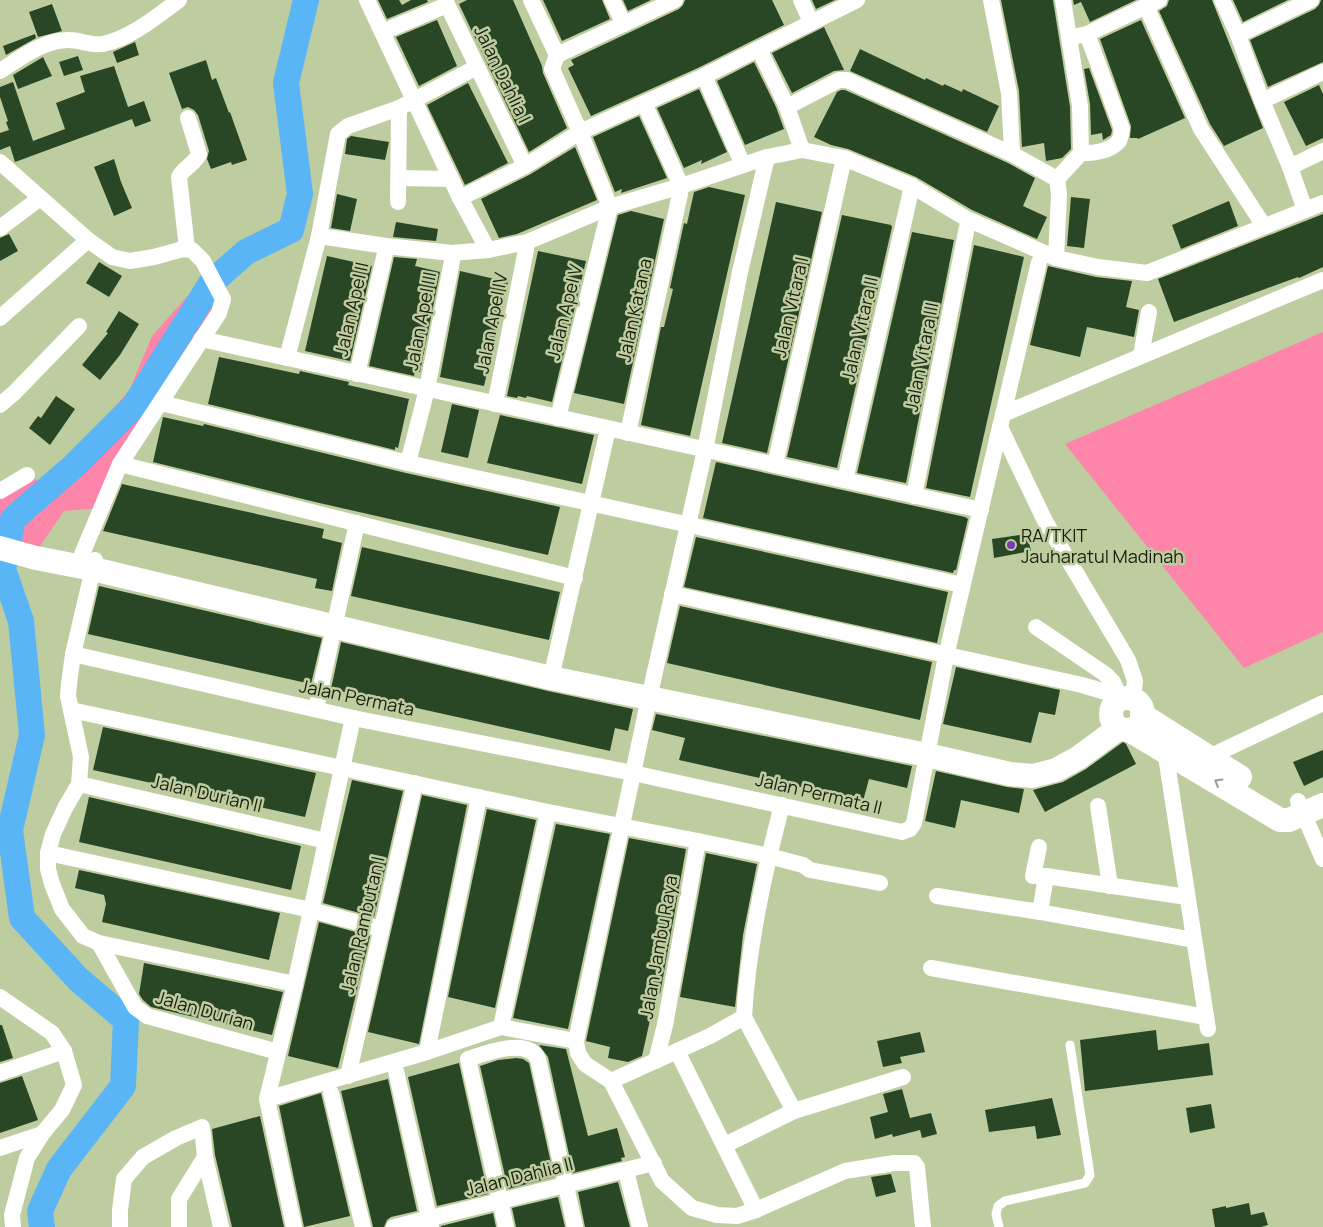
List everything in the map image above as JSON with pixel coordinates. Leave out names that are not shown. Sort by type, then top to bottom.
[{"type":"street","points":[[0,71],[42,45],[51,42],[68,40],[99,44],[113,41],[150,22],[179,0]]},
{"type":"street","points":[[367,0],[460,198],[488,250]]},
{"type":"street","points":[[531,0],[557,55],[552,69],[580,132],[610,211]]},
{"type":"street","points":[[612,0],[624,24]]},
{"type":"street","points":[[557,55],[675,0]]},
{"type":"street","points":[[801,0],[811,22]]},
{"type":"street","points":[[460,198],[525,166],[580,132],[704,76],[857,0]]},
{"type":"street","points":[[991,0],[1009,94],[1012,154]]},
{"type":"street","points":[[1057,179],[1081,153],[1080,106],[1063,0]]},
{"type":"street","points":[[1222,0],[1238,35],[1305,210]]},
{"type":"street","points":[[1238,35],[1311,0]]},
{"type":"street","points":[[382,32],[446,2]]},
{"type":"street","name":"Jalan Dahlia I","points":[[446,2],[525,166]]},
{"type":"street","points":[[1070,38],[1087,34],[1153,3],[1201,129],[1264,226]]},
{"type":"street","points":[[1081,153],[1091,154],[1110,147],[1120,140],[1122,129],[1087,34]]},
{"type":"street","points":[[759,49],[787,106],[802,150]]},
{"type":"street","points":[[287,358],[319,236],[338,134],[348,126],[399,108],[477,67]]},
{"type":"street","points":[[1262,101],[1323,72]]},
{"type":"street","points":[[704,76],[743,165]]},
{"type":"street","points":[[787,106],[839,80],[847,80],[1012,154],[1057,179]]},
{"type":"street","points":[[644,103],[680,190]]},
{"type":"street","points":[[398,202],[399,108]]},
{"type":"street","points":[[187,249],[179,177],[184,168],[197,159],[199,154],[188,118]]},
{"type":"street","points":[[319,236],[452,253],[488,250],[527,242],[610,211],[680,190],[743,165],[767,157],[802,150],[844,158],[912,186],[967,219],[1056,258],[1098,267],[1147,273],[1323,203]]},
{"type":"street","points":[[1290,167],[1323,151]]},
{"type":"street","points":[[767,157],[740,272],[706,450],[650,693],[576,1041],[578,1053],[585,1064],[611,1081],[662,1181],[692,1208],[717,1215],[737,1216],[756,1210],[845,1171],[894,1163],[914,1163],[917,1167],[923,1227]]},
{"type":"street","name":"Jalan Vitara I","points":[[775,465],[844,158]]},
{"type":"street","points":[[0,162],[88,240],[112,257],[130,261],[187,249],[197,253],[221,292],[223,299],[222,308],[120,464],[86,563],[68,684],[68,696],[81,758],[79,784],[53,834],[48,853],[48,869],[52,884],[62,908],[83,936],[99,943],[295,984]]},
{"type":"street","points":[[399,178],[451,179]]},
{"type":"street","points":[[1056,258],[1059,194],[1057,179]]},
{"type":"street","name":"Jalan Vitara II","points":[[845,480],[912,186]]},
{"type":"street","name":"Jalan Katana","points":[[628,433],[680,190]]},
{"type":"street","points":[[0,228],[40,198]]},
{"type":"street","name":"Jalan Apel V","points":[[558,418],[610,211]]},
{"type":"street","name":"Jalan Vitara III","points":[[914,496],[967,227]]},
{"type":"street","points":[[0,318],[88,240]]},
{"type":"street","name":"Jalan Apel IV","points":[[495,404],[526,250]]},
{"type":"street","name":"Jalan Apel II","points":[[357,374],[385,253]]},
{"type":"street","name":"Jalan Apel III","points":[[408,463],[427,389],[452,261]]},
{"type":"street","name":"Jalan Permata II","points":[[633,773],[902,832],[910,829],[914,823],[946,656],[962,585],[1039,262]]},
{"type":"street","points":[[0,548],[86,563],[552,673],[928,749],[1012,765],[1033,767],[1054,761],[1075,750],[1125,712],[1135,681],[1128,660],[1045,521],[1001,420],[1141,355],[1323,280]]},
{"type":"street","points":[[1141,355],[1149,312]]},
{"type":"street","points":[[0,405],[79,326]]},
{"type":"street","points":[[201,339],[981,510]]},
{"type":"street","points":[[161,403],[408,463],[962,585]]},
{"type":"street","points":[[552,673],[608,429]]},
{"type":"street","points":[[120,464],[575,578]]},
{"type":"street","points":[[0,491],[27,475]]},
{"type":"street","points":[[316,709],[357,523]]},
{"type":"street","points":[[0,538],[37,554]]},
{"type":"street","points":[[672,594],[1082,686],[1125,712],[1209,757],[1284,806],[1309,807]]},
{"type":"street","points":[[1036,626],[1105,674],[1113,682],[1125,712],[1165,750],[1280,820],[1288,820],[1309,807],[1323,789]]},
{"type":"street","name":"Jalan Permata","points":[[73,654],[353,718],[633,773]]},
{"type":"street","points":[[1209,757],[1323,703]]},
{"type":"street","points":[[72,710],[548,812],[622,825],[769,856],[803,865],[810,870],[880,883]]},
{"type":"street","points":[[294,1227],[267,1100],[295,984],[353,718]]},
{"type":"street","points":[[931,968],[1207,1023],[1165,750]]},
{"type":"street","name":"Jalan Rambutan I","points":[[348,1076],[415,783]]},
{"type":"street","name":"Jalan Durian II","points":[[79,784],[326,841]]},
{"type":"street","points":[[427,1052],[479,797]]},
{"type":"street","points":[[782,805],[769,856],[746,984],[744,1017],[794,1110]]},
{"type":"street","points":[[1098,806],[1110,886]]},
{"type":"street","points":[[1309,807],[1323,859]]},
{"type":"street","points":[[501,1028],[548,812]]},
{"type":"street","name":"Jalan Jambu Raya","points":[[656,1061],[665,1025],[698,841]]},
{"type":"street","points":[[1039,848],[1033,876],[1046,876],[1187,897]]},
{"type":"street","points":[[48,853],[311,910],[381,929]]},
{"type":"street","points":[[1040,912],[1046,876]]},
{"type":"street","points":[[937,896],[1040,912],[1194,940]]},
{"type":"street","name":"Jalan Durian","points":[[99,943],[135,1007],[147,1016],[278,1052]]},
{"type":"street","points":[[0,998],[52,1034],[64,1051],[74,1085],[62,1110],[42,1134],[27,1158],[9,1220]]},
{"type":"street","points":[[611,1081],[677,1051],[744,1017]]},
{"type":"street","points":[[267,1100],[501,1028],[576,1041]]},
{"type":"street","points":[[506,1227],[468,1058],[494,1051],[522,1047],[530,1049],[535,1053],[540,1069],[574,1227]]},
{"type":"street","points":[[0,1073],[64,1051]]},
{"type":"street","points":[[677,1051],[756,1210]]},
{"type":"street","points":[[396,1071],[430,1223]]},
{"type":"street","points":[[725,1145],[794,1110],[903,1077]]},
{"type":"street","points":[[331,1093],[363,1227]]},
{"type":"street","points":[[120,1227],[124,1179],[144,1157],[176,1138],[202,1127],[205,1157],[221,1227]]},
{"type":"street","points":[[0,1148],[42,1134]]},
{"type":"street","points":[[179,1227],[179,1199],[205,1157]]},
{"type":"street","name":"Jalan Dahlia II","points":[[394,1227],[430,1223],[500,1200],[654,1164]]},
{"type":"street","points":[[626,1171],[640,1227]]},
{"type":"lane","points":[[999,1227],[996,1214],[998,1206],[1005,1201],[1086,1183],[1090,1175],[1070,1045]]},
{"type":"shaded area","points":[[209,272],[223,299],[100,508],[64,511],[38,549],[0,538],[0,491],[27,475],[45,484],[129,391],[152,336]]},
{"type":"shaded area","points":[[1323,332],[1323,632],[1244,668],[1065,444]]},
{"type":"building","points":[[378,0],[399,0],[402,5],[411,0],[427,0],[428,2],[387,19]]},
{"type":"building","points":[[467,0],[513,0],[542,66],[543,73],[567,128],[529,152],[459,4]]},
{"type":"building","points":[[543,0],[602,0],[610,19],[562,41]]},
{"type":"building","points":[[623,0],[651,0],[628,11]]},
{"type":"building","points":[[685,0],[772,0],[784,25],[700,67],[591,116],[568,68],[574,65],[571,60],[679,9]]},
{"type":"building","points":[[812,0],[835,0],[816,9]]},
{"type":"building","points":[[1001,0],[1053,0],[1070,107],[1071,149],[1062,158],[1046,161],[1044,143],[1022,147],[1019,91]]},
{"type":"building","points":[[1073,0],[1136,0],[1090,22],[1081,2],[1074,5]]},
{"type":"building","points":[[1169,0],[1212,0],[1263,128],[1224,146],[1210,124],[1159,11],[1167,6]]},
{"type":"building","points":[[1233,0],[1288,0],[1243,22]]},
{"type":"building","points":[[1323,0],[1323,62],[1268,87],[1250,40],[1315,9]]},
{"type":"building","points":[[52,4],[62,31],[38,37],[29,12]]},
{"type":"building","points":[[437,20],[457,66],[419,86],[396,37]]},
{"type":"building","points":[[1141,20],[1185,118],[1138,139],[1130,138],[1131,126],[1100,39]]},
{"type":"building","points":[[824,27],[844,70],[834,71],[792,93],[772,53]]},
{"type":"building","points":[[35,34],[36,38],[6,55],[3,46]]},
{"type":"building","points":[[135,42],[139,55],[117,63],[113,52]]},
{"type":"building","points":[[860,49],[925,80],[926,78],[962,92],[963,89],[999,106],[987,132],[850,71]]},
{"type":"building","points":[[78,56],[83,70],[64,76],[59,62]]},
{"type":"building","points":[[43,57],[52,76],[18,89],[13,75]]},
{"type":"building","points":[[206,60],[212,80],[216,78],[230,112],[247,160],[232,165],[231,162],[211,169],[207,159],[209,151],[198,115],[188,107],[182,109],[169,73]]},
{"type":"building","points":[[754,62],[776,107],[784,129],[745,145],[717,81]]},
{"type":"building","points":[[114,66],[128,107],[144,101],[151,121],[135,127],[132,119],[15,162],[10,146],[0,150],[0,133],[9,130],[0,97],[0,87],[13,82],[33,141],[65,129],[56,103],[85,92],[80,76]]},
{"type":"building","points":[[1089,68],[1112,130],[1111,135],[1103,140],[1102,133],[1091,135],[1090,104],[1084,69]]},
{"type":"building","points":[[468,83],[508,163],[465,185],[427,105]]},
{"type":"building","points":[[1319,85],[1323,94],[1323,138],[1306,146],[1284,102]]},
{"type":"building","points":[[699,89],[727,152],[701,164],[702,160],[684,168],[657,108]]},
{"type":"building","points":[[845,90],[1008,163],[1035,178],[1023,206],[1047,217],[1037,239],[972,210],[916,177],[814,137],[837,92]]},
{"type":"building","points":[[639,116],[667,178],[621,193],[622,189],[615,192],[593,137]]},
{"type":"building","points":[[351,136],[389,142],[385,160],[345,154],[347,139]]},
{"type":"building","points":[[575,147],[597,200],[517,234],[499,238],[481,199],[529,175]]},
{"type":"building","points":[[114,159],[132,208],[114,216],[94,167]]},
{"type":"building","points":[[709,187],[745,195],[690,436],[641,425],[661,327],[664,327],[673,289],[670,288],[684,223],[687,224],[694,192]]},
{"type":"building","points":[[337,194],[357,199],[350,231],[331,228]]},
{"type":"building","points":[[1071,197],[1090,199],[1084,248],[1067,246]]},
{"type":"building","points":[[1229,201],[1238,226],[1181,249],[1172,225]]},
{"type":"building","points":[[776,202],[822,212],[767,453],[722,443]]},
{"type":"building","points":[[631,211],[664,219],[624,404],[574,393],[618,215]]},
{"type":"building","points":[[1323,214],[1323,267],[1299,278],[1174,322],[1158,279]]},
{"type":"building","points":[[842,215],[891,225],[892,227],[837,468],[787,457]]},
{"type":"building","points":[[396,222],[438,229],[436,241],[393,237]]},
{"type":"building","points":[[912,232],[954,240],[906,483],[857,473]]},
{"type":"building","points":[[9,234],[18,251],[0,261],[0,238]]},
{"type":"building","points":[[974,245],[1024,257],[970,497],[926,488]]},
{"type":"building","points":[[538,251],[586,261],[552,402],[527,396],[526,398],[518,396],[517,398],[507,396]]},
{"type":"building","points":[[327,256],[372,266],[350,361],[305,351]]},
{"type":"building","points":[[394,257],[417,259],[415,266],[440,272],[420,372],[415,371],[414,376],[369,366]]},
{"type":"building","points":[[99,262],[122,276],[109,297],[86,283]]},
{"type":"building","points":[[1048,266],[1096,277],[1132,281],[1126,307],[1139,310],[1134,337],[1087,327],[1080,357],[1030,345]]},
{"type":"building","points":[[460,271],[508,282],[484,386],[440,377]]},
{"type":"building","points":[[119,311],[139,324],[120,355],[100,380],[82,365],[108,333],[106,332]]},
{"type":"building","points":[[219,357],[299,374],[300,371],[349,382],[348,385],[409,399],[398,448],[395,447],[395,450],[208,404]]},
{"type":"building","points":[[56,396],[75,409],[50,445],[29,428],[38,416],[41,418]]},
{"type":"building","points":[[452,404],[479,410],[468,458],[441,452]]},
{"type":"building","points":[[500,415],[594,435],[582,484],[487,463]]},
{"type":"building","points":[[163,417],[203,426],[204,424],[406,473],[560,507],[548,555],[315,502],[153,462]]},
{"type":"building","points":[[716,462],[965,517],[968,519],[956,570],[953,573],[703,518]]},
{"type":"building","points":[[122,484],[324,529],[322,538],[342,543],[332,591],[315,588],[317,579],[103,531]]},
{"type":"building","name":"RA/TKIT Jauharatul Madinah","points":[[1027,534],[1031,551],[994,558],[992,539]]},
{"type":"building","points":[[696,537],[948,592],[937,643],[684,587]]},
{"type":"building","points":[[362,547],[560,592],[549,640],[351,596]]},
{"type":"building","points":[[99,586],[322,638],[311,684],[88,634]]},
{"type":"building","points":[[680,606],[932,662],[920,720],[667,663]]},
{"type":"building","points":[[341,642],[633,709],[628,731],[615,728],[610,751],[331,689]]},
{"type":"building","points":[[956,667],[1060,690],[1055,715],[1039,712],[1031,743],[943,724]]},
{"type":"building","points":[[656,714],[912,766],[907,788],[869,779],[863,801],[679,760],[685,738],[652,730]]},
{"type":"building","points":[[103,727],[316,773],[305,817],[93,770]]},
{"type":"building","points":[[1123,742],[1126,744],[1136,764],[1045,812],[1033,790],[1063,782],[1086,769]]},
{"type":"building","points":[[1323,750],[1323,777],[1304,786],[1293,762]]},
{"type":"building","points":[[936,771],[1024,789],[1019,813],[961,800],[955,828],[925,821]]},
{"type":"building","points":[[352,780],[403,791],[374,917],[323,903]]},
{"type":"building","points":[[422,795],[467,805],[419,1044],[368,1032]]},
{"type":"building","points":[[89,797],[301,846],[291,890],[79,842]]},
{"type":"building","points":[[487,809],[536,820],[495,1008],[448,997]]},
{"type":"building","points":[[556,824],[610,834],[568,1029],[513,1018]]},
{"type":"building","points":[[629,838],[686,849],[660,994],[654,1002],[642,1056],[628,1062],[608,1058],[610,1047],[586,1041]]},
{"type":"building","points":[[706,853],[757,864],[743,935],[735,1007],[680,997]]},
{"type":"building","points":[[79,870],[280,913],[269,960],[102,922],[106,904],[104,895],[75,888]]},
{"type":"building","points":[[319,922],[370,936],[338,1068],[288,1056]]},
{"type":"building","points":[[144,963],[283,992],[272,1035],[151,1007],[139,994]]},
{"type":"building","points":[[0,1025],[2,1025],[13,1058],[0,1062]]},
{"type":"building","points":[[1156,1030],[1158,1050],[1209,1043],[1213,1075],[1085,1091],[1080,1040]]},
{"type":"building","points":[[920,1032],[925,1052],[900,1057],[902,1063],[883,1067],[877,1041]]},
{"type":"building","points":[[539,1045],[566,1049],[588,1136],[617,1128],[625,1157],[621,1158],[622,1161],[573,1173],[548,1057]]},
{"type":"building","points":[[523,1059],[529,1063],[554,1177],[508,1189],[480,1066],[498,1060]]},
{"type":"building","points":[[459,1063],[488,1194],[437,1206],[408,1077]]},
{"type":"building","points":[[22,1076],[38,1120],[0,1133],[0,1083]]},
{"type":"building","points":[[388,1079],[417,1211],[391,1217],[387,1220],[384,1227],[373,1227],[341,1091]]},
{"type":"building","points":[[902,1089],[910,1118],[931,1113],[937,1134],[922,1138],[920,1130],[893,1137],[892,1134],[875,1139],[870,1117],[888,1112],[883,1094]]},
{"type":"building","points":[[321,1093],[350,1216],[304,1227],[279,1106]]},
{"type":"building","points":[[1052,1098],[1061,1135],[1037,1139],[1035,1126],[989,1132],[985,1110]]},
{"type":"building","points":[[1211,1104],[1215,1128],[1190,1133],[1186,1108]]},
{"type":"building","points":[[260,1116],[284,1227],[232,1227],[215,1155],[212,1129]]},
{"type":"building","points":[[891,1174],[896,1192],[876,1197],[871,1177]]},
{"type":"building","points":[[618,1182],[630,1227],[585,1227],[578,1192]]},
{"type":"building","points":[[558,1197],[565,1227],[516,1227],[512,1208]]},
{"type":"building","points":[[1249,1203],[1251,1215],[1264,1212],[1268,1225],[1261,1227],[1215,1227],[1212,1209]]},
{"type":"building","points":[[493,1213],[496,1227],[441,1227],[441,1226]]},
{"type":"waterway","points":[[42,1227],[40,1211],[59,1169],[123,1086],[126,1020],[78,979],[22,918],[10,830],[32,735],[21,621],[3,569],[13,519],[75,465],[135,405],[212,282],[246,252],[291,230],[300,194],[286,83],[306,0]]},
{"type":"place","name":"RA/TKIT Jauharatul Madinah","points":[[1011,545]]}]
